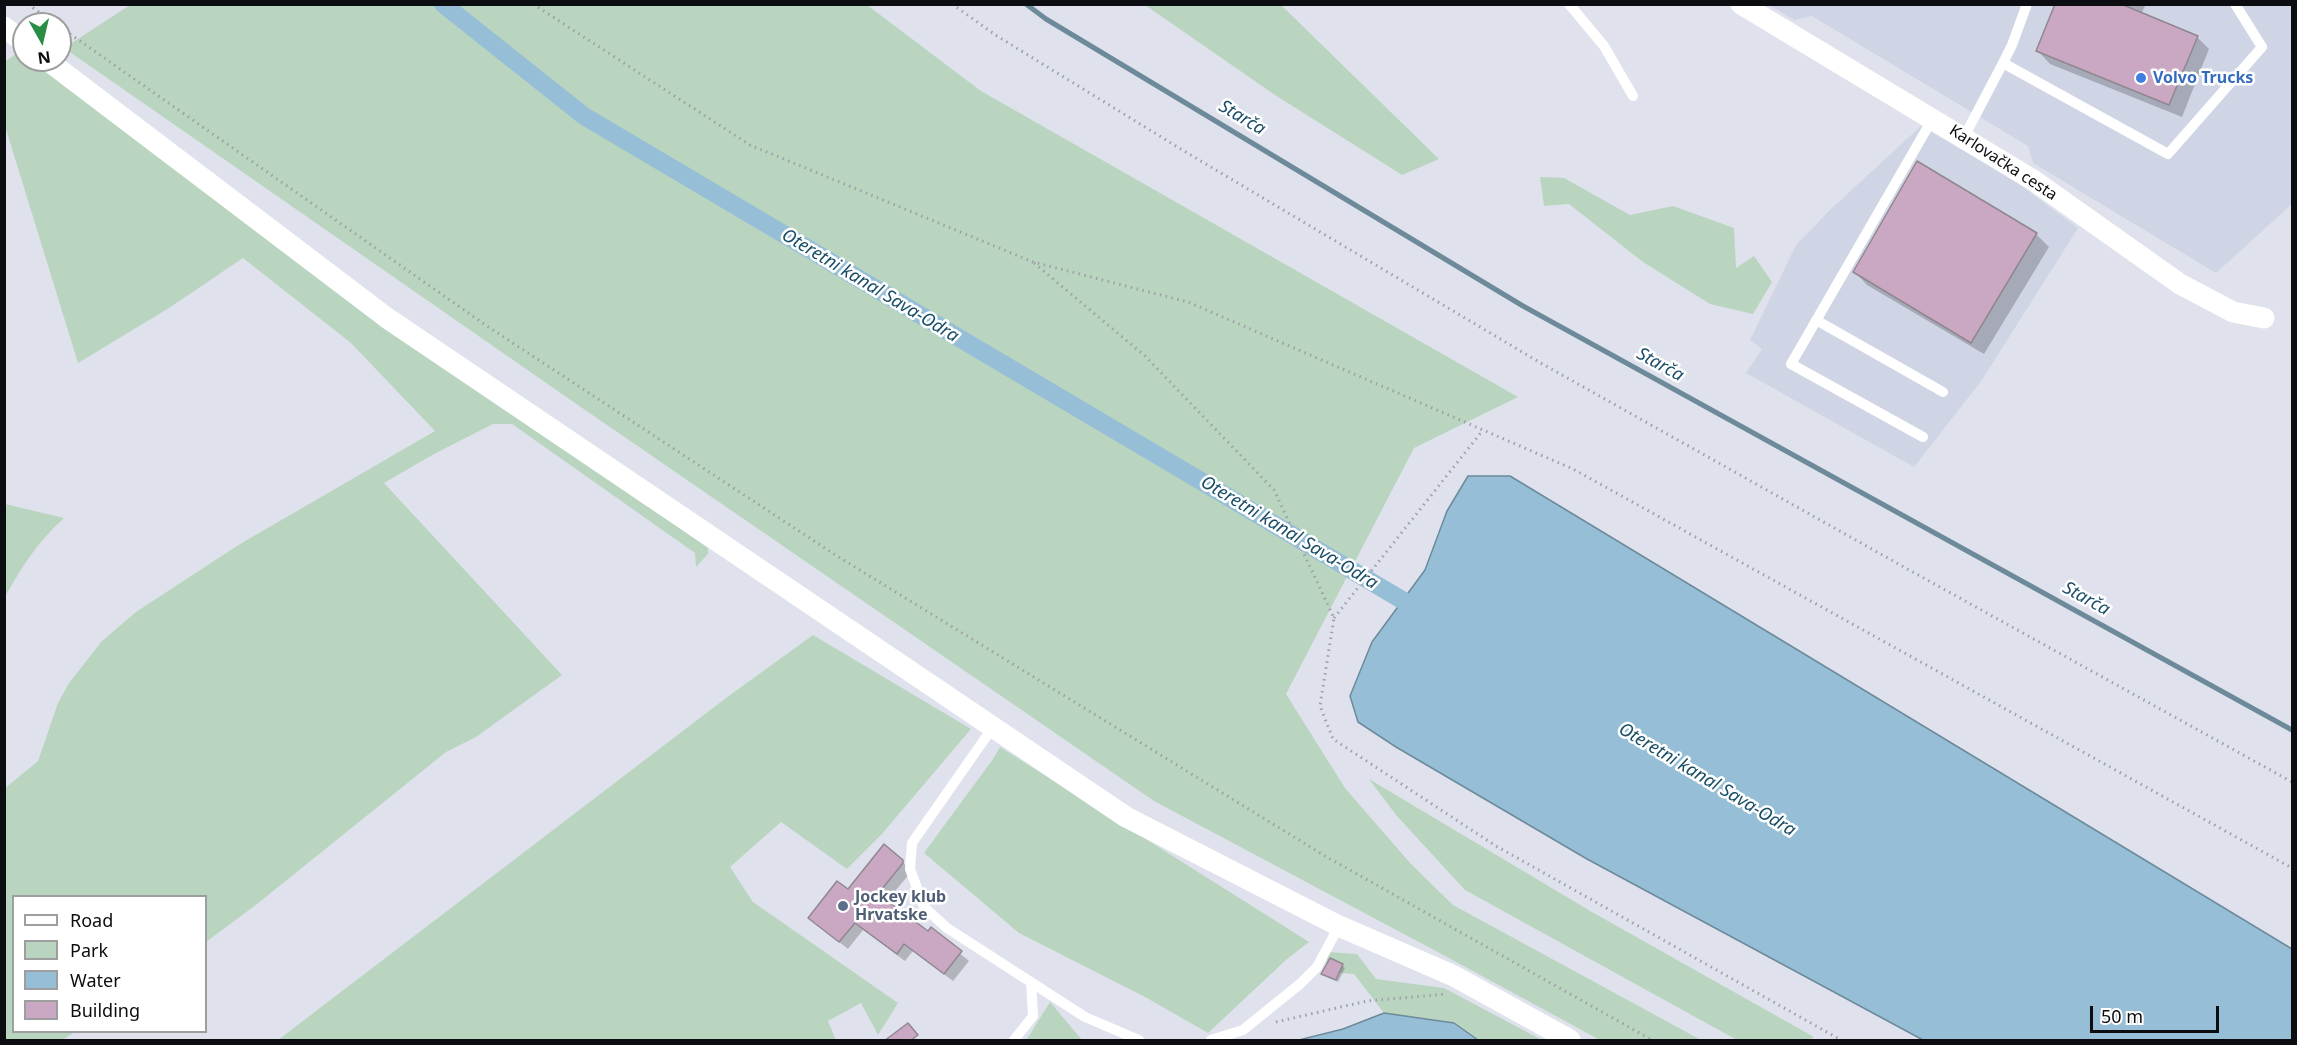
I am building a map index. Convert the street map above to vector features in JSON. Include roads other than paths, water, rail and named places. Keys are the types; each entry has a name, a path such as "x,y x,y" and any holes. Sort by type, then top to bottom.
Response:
{"street":[{"name":"Karlovačka cesta","path":"1741,4 2033,180 2180,284 2234,312 2264,318"},
{"path":"63,72 387,318 1126,817 1339,926 1454,976 1570,1041"}],"lane":[{"path":"1569,4 1604,46 1633,96"},
{"path":"1964,137 2012,45 2027,4"},
{"path":"2003,63 2168,154 2262,47 2235,4"},
{"path":"1923,436 1791,364 1932,118"},
{"path":"1816,320 1942,392"},
{"path":"993,727 912,843 910,868 924,907 947,928 1085,1017 1139,1041"},
{"path":"1211,1041 1243,1030 1317,967 1339,926"},
{"path":"1014,1041 1033,1016 1031,982"}],"water":[{"path":"1468,476 1510,476 2292,949 2292,1040 1923,1040 1587,859 1396,747 1358,722 1350,696 1372,642 1425,570 1447,511"},
{"path":"1384,1013 1454,1023 1478,1040 1299,1040 1343,1029"}],"waterway":[{"name":"Oteretni kanal Sava-Odra","path":"443,4 584,116 1424,613"},
{"name":"Starča","path":"1026,4 1046,19 1523,306 2292,730"}],"place":[{"name":"Volvo Trucks","path":"2141,78"},
{"name":"Jockey klub Hrvatske","path":"843,906"}]}
